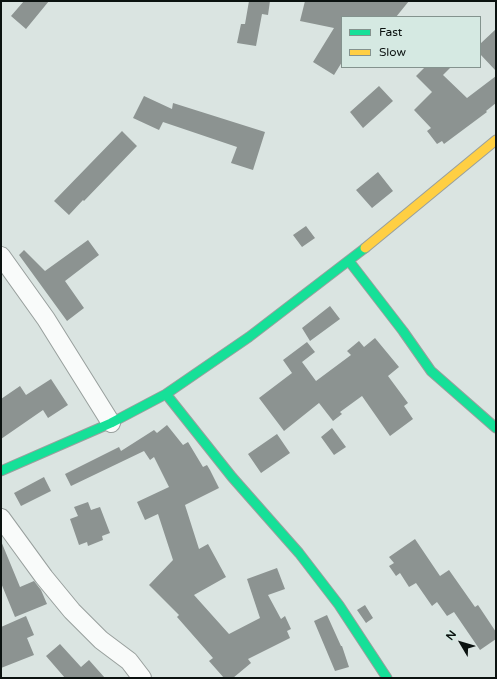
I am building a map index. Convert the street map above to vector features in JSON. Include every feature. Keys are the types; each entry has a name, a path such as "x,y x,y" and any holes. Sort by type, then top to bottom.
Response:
{"street":[{"path":"1,471 111,423 166,394 249,337 349,261 496,140"},
{"path":"1,256 46,319 111,423"},
{"path":"349,261 403,331 431,371 496,426"},
{"path":"166,394 232,477 299,553 339,605 387,678"},
{"path":"1,518 44,577 72,611 101,640 129,662 142,678"}],"building":[{"path":"24,1 49,1 26,29 11,16"},
{"path":"249,1 270,1 268,15 262,14 256,46 237,43 241,24 245,24"},
{"path":"305,1 409,1 397,16 341,16 341,64 334,75 313,62 334,28 300,21"},
{"path":"496,29 496,71 481,55 481,43"},
{"path":"424,68 450,68 443,75 467,98 496,76 496,103 486,111 487,112 444,144 442,141 437,144 427,131 431,128 414,110 432,92 416,76"},
{"path":"379,86 393,101 363,128 350,112"},
{"path":"144,96 172,109 173,103 265,132 253,170 231,163 237,147 163,122 159,130 133,118"},
{"path":"122,131 137,146 69,215 54,201"},
{"path":"378,172 393,191 372,208 356,190"},
{"path":"306,226 315,238 302,247 293,235"},
{"path":"88,240 99,255 65,281 84,308 67,321 19,255 24,250 45,271"},
{"path":"330,306 340,319 310,341 302,328"},
{"path":"375,338 399,367 388,376 408,403 404,406 413,419 390,436 362,396 340,412 342,414 333,421 319,403 284,431 259,398 292,373 283,360 307,342 315,352 302,362 316,381 351,355 347,351 359,341 364,347"},
{"path":"51,379 68,405 48,418 43,410 1,439 1,399 20,386 26,395"},
{"path":"167,425 183,445 188,442 203,467 207,465 219,488 185,505 199,549 208,544 226,577 194,595 229,634 260,618 247,579 277,568 285,589 268,595 281,619 285,616 291,629 287,631 290,638 248,659 251,663 233,678 224,678 209,661 213,658 177,617 179,615 149,585 173,560 158,514 145,520 137,502 169,487 154,457 150,460 144,451 71,486 65,474 119,447 121,451 154,430 157,433"},
{"path":"332,428 346,447 334,455 321,437"},
{"path":"277,434 290,453 261,473 248,454"},
{"path":"44,477 51,491 21,506 14,493"},
{"path":"88,502 91,510 100,507 110,533 102,536 103,540 88,546 87,542 79,545 70,519 78,516 74,507"},
{"path":"415,539 440,576 449,570 475,607 478,605 496,632 496,639 480,650 454,612 447,616 437,602 432,606 416,583 409,587 400,573 396,576 389,566 394,563 389,557"},
{"path":"1,541 20,587 34,581 41,590 47,604 15,617 1,583"},
{"path":"365,605 373,618 366,623 357,610"},
{"path":"327,615 342,646 349,667 335,671 314,621"},
{"path":"26,616 34,635 27,638 34,655 1,668 1,627"},
{"path":"60,644 81,667 89,660 105,678 65,678 46,656"}],"traffic: fast":[{"path":"1,471 111,423 166,394 249,337 365,248"},
{"path":"349,261 403,331 431,371 496,428"},
{"path":"166,394 232,477 299,553 339,605 387,678"}],"traffic: slow":[{"path":"365,248 496,140"}]}
